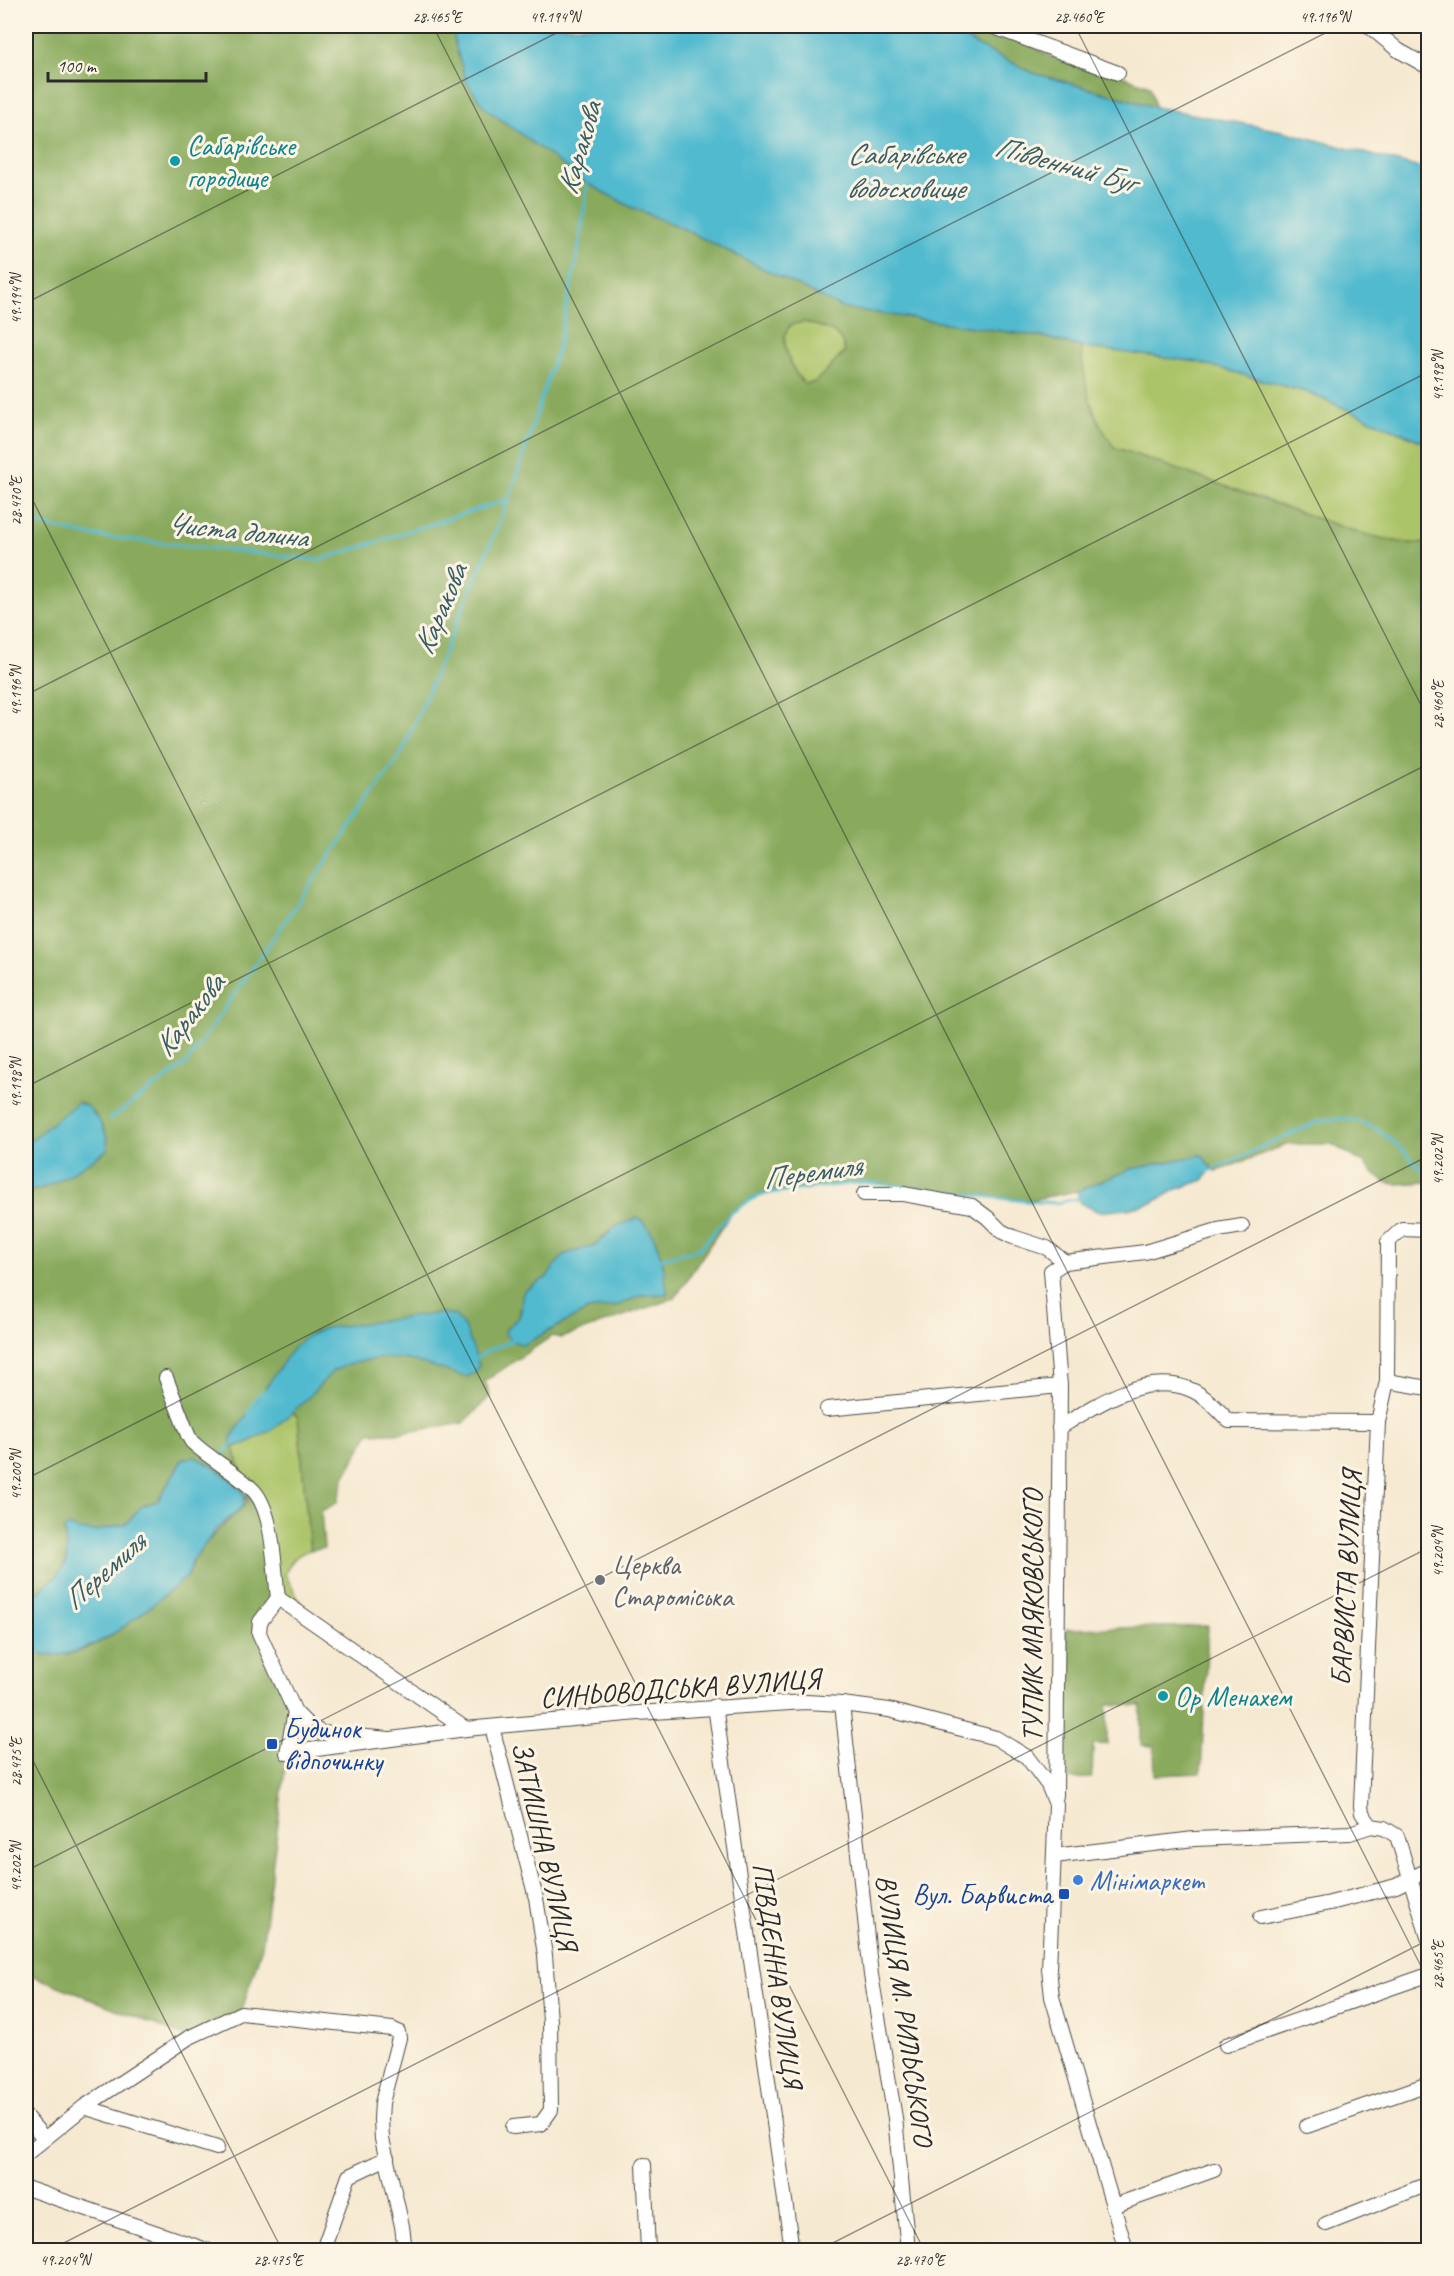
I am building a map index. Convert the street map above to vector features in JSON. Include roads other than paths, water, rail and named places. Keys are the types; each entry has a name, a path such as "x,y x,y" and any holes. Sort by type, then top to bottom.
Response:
{"street":[{"path":"991,26 1118,73"},
{"path":"1370,26 1398,50 1428,67"},
{"path":"864,1194 903,1194 972,1206 1001,1231 1013,1238 1047,1248 1065,1262 1145,1252 1218,1230 1242,1226"},
{"name":"БАРВИСТА ВУЛИЦЯ","path":"1371,1826 1362,1814 1361,1806 1378,1422 1387,1381 1388,1242 1402,1229 1428,1230"},
{"name":"ТУПИК МАЯКОВСЬКОГО","path":"1056,1804 1060,1386 1051,1271 1065,1262"},
{"path":"166,1378 192,1442 252,1490 262,1504 270,1535 278,1598 260,1622 259,1633 295,1712"},
{"path":"1387,1381 1428,1388"},
{"path":"1059,1428 1109,1399 1133,1389 1170,1385 1189,1389 1204,1397 1228,1421 1378,1422"},
{"path":"827,1409 1060,1386"},
{"path":"278,1598 466,1729"},
{"name":"СИНЬОВОДСЬКА ВУЛИЦЯ","path":"295,1712 287,1753 466,1729 715,1706 806,1702 889,1710 996,1738 1027,1757 1048,1785 1056,1804 1049,1969 1052,1997 1126,2250"},
{"name":"ВУЛИЦЯ М. РИЛЬСЬКОГО","path":"842,1704 871,1975 895,2118 908,2250"},
{"name":"ПІВДЕННА ВУЛИЦЯ","path":"715,1706 792,2250"},
{"name":"СИНЬОВОДСЬКА ВУЛИЦЯ","path":"295,1712 310,1727 323,1733 390,1739"},
{"name":"ЗАТИШНА ВУЛИЦЯ","path":"492,1727 536,1898 545,1955 550,2021 551,2110 541,2124 513,2127"},
{"path":"1054,1856 1194,1839 1350,1833 1371,1826 1384,1828 1397,1836 1428,1937"},
{"path":"1261,1917 1396,1886 1428,1870"},
{"path":"1226,2044 1428,1975"},
{"path":"26,2154 84,2107 188,2038 241,2013 392,2029 398,2032 399,2038 382,2103 382,2139 402,2226 405,2250"},
{"path":"1307,2127 1428,2084"},
{"path":"84,2107 217,2148"},
{"path":"26,2116 44,2138"},
{"path":"323,2250 349,2176 387,2158"},
{"path":"644,2165 648,2250"},
{"path":"1113,2206 1214,2170"},
{"path":"1326,2224 1428,2184"},
{"path":"26,2188 207,2250"}],"water":[{"name":"Сабарівське водосховище","path":"452,26 938,26 1033,73 1155,107 1287,132 1428,170 1428,444 1306,392 1197,362 1081,347 1044,337 842,308 680,227 629,206 587,183 484,107 467,83"},
{"path":"77,1103 86,1105 98,1120 107,1138 107,1150 57,1181 26,1192 26,1144"},
{"path":"1202,1155 1212,1168 1203,1180 1177,1189 1152,1203 1099,1212 1080,1203 1077,1191 1131,1169"},
{"path":"637,1218 650,1231 660,1252 667,1294 641,1295 617,1306 588,1310 523,1345 512,1341 505,1334 506,1329 519,1317 524,1291 546,1278 561,1258 566,1254 596,1245 615,1227"},
{"path":"443,1313 456,1316 466,1330 479,1365 475,1373 466,1377 400,1359 381,1358 352,1363 333,1371 304,1402 272,1430 245,1444 230,1447 231,1438 293,1348 307,1336 325,1328"},
{"path":"194,1457 214,1468 236,1485 245,1495 243,1506 215,1531 191,1563 187,1577 138,1617 99,1642 80,1650 60,1655 40,1654 26,1623 26,1592 39,1592 55,1578 64,1566 67,1552 64,1531 68,1526 79,1530 96,1531 126,1524 142,1506 158,1501 182,1460"}],"waterway":[{"name":"Каракова","path":"110,1119 186,1064 403,751 509,499 558,347 578,252 588,182"},
{"name":"Чиста долина","path":"26,521 87,535 320,560 509,499"},
{"name":"Перемиля","path":"1205,1173 1317,1122 1335,1119 1366,1124 1379,1131 1428,1176"},
{"name":"Перемиля","path":"660,1259 699,1249 731,1213 752,1199 768,1193 864,1182 1025,1201 1056,1203 1081,1198"},
{"name":"Перемиля","path":"474,1360 489,1350 513,1340"},
{"name":"Перемиля","path":"248,1414 257,1397 265,1390"},
{"name":"Перемиля","path":"223,1456 230,1446"},
{"name":"Перемиля","path":"26,1659 43,1651"}],"place":[{"name":"Сабарівське городище","path":"175,161"},
{"name":"Церква Староміська","path":"600,1580"},
{"name":"Ор Менахем","path":"1163,1696"},
{"name":"Будинок відпочинку","path":"272,1744"},
{"name":"Мінімаркет","path":"1078,1880"},
{"name":"Вул. Барвиста","path":"1064,1894"}],"water label":[{"name":"Південний Буг","path":"1065,164"}]}
